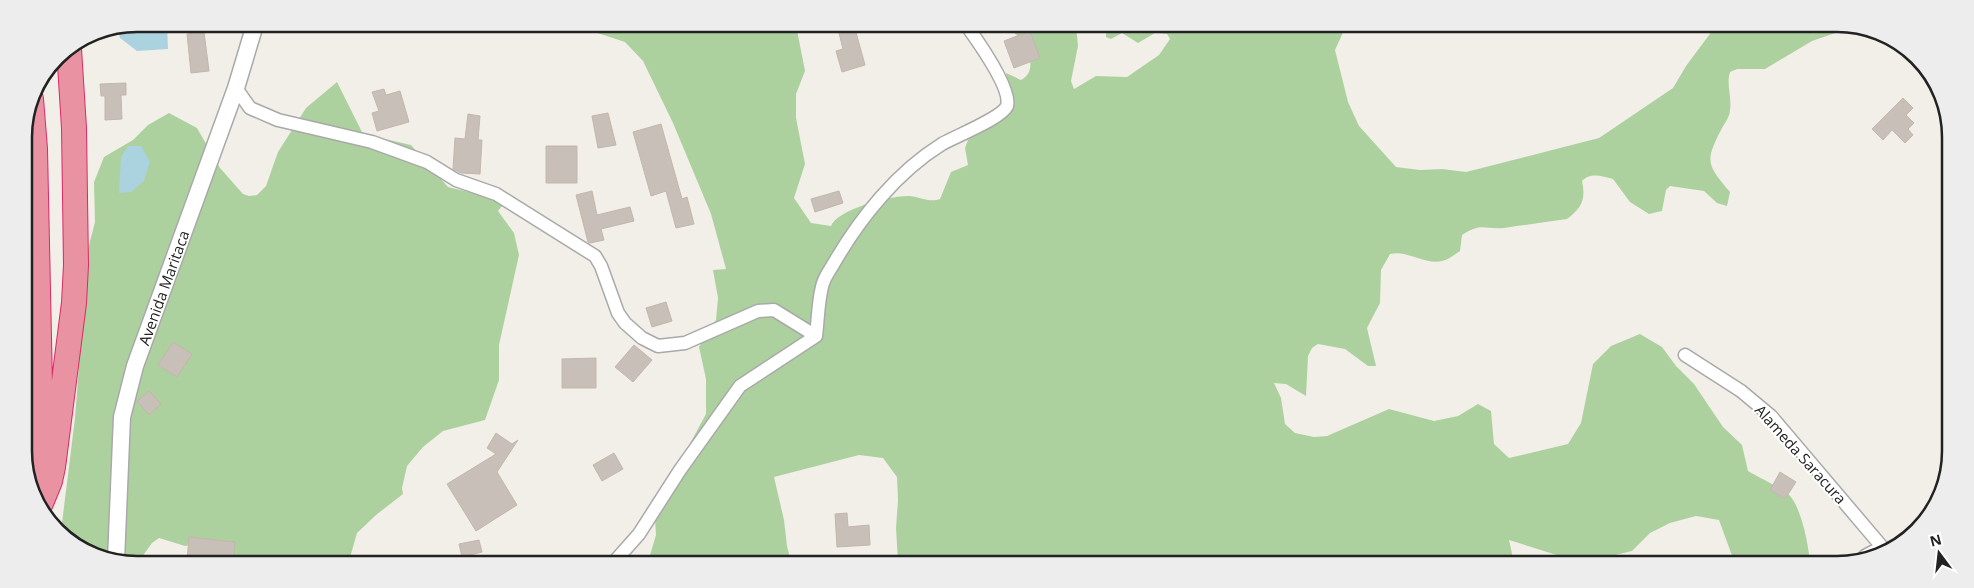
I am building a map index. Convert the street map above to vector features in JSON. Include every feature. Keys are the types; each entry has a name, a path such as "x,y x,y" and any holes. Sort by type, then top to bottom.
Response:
{"highway":[{"path":"43,497 53,467 76,265 74,128 70,57"},
{"path":"33,128 40,375 37,478"}],"street":[{"name":"Avenida Maritaca","path":"116,553 120,442 124,408 135,366 236,88 253,32"},
{"path":"620,556 639,534 680,470 740,386 816,336 822,285 845,244 890,188 915,163 942,144 994,118 1006,108 1008,102 1006,95 992,62 971,32"},
{"path":"236,88 245,103 256,111 294,125 354,138 399,151 427,162 456,180 496,194 595,256 601,266 618,313 625,323 642,338 658,346 685,343 758,311 774,310 816,336"},
{"name":"Alameda Saracura","path":"1685,355 1741,391 1771,416 1881,546"}],"green space":[{"path":"594,32 797,32 805,71 796,94 796,118 805,164 794,198 811,223 831,226 843,214 866,204 902,196 929,200 940,199 951,172 968,165 965,148 968,140 997,119 1009,105 1006,73 1021,80 1029,73 1030,64 1027,43 1013,32 1077,32 1078,46 1071,81 1074,89 1096,76 1127,77 1159,55 1170,39 1167,34 1155,33 1138,43 1122,33 1111,39 1106,37 1106,32 1343,32 1335,50 1348,102 1359,126 1396,167 1466,172 1599,138 1673,88 1686,66 1711,32 1838,32 1812,41 1765,69 1737,69 1730,72 1730,112 1716,139 1711,155 1712,168 1730,192 1727,206 1717,203 1704,191 1670,186 1666,190 1662,211 1649,214 1630,202 1613,179 1589,176 1582,181 1582,203 1567,219 1504,228 1483,227 1474,229 1462,235 1460,251 1442,261 1429,261 1397,253 1390,254 1381,270 1380,303 1367,328 1376,366 1368,366 1345,349 1318,344 1312,348 1308,356 1306,396 1286,384 1274,383 1281,398 1285,424 1295,433 1314,437 1327,436 1389,409 1434,421 1458,416 1478,404 1491,411 1494,444 1509,458 1568,444 1581,423 1593,364 1611,346 1640,334 1662,347 1676,366 1694,384 1723,427 1742,445 1748,471 1778,487 1791,497 1802,520 1809,555 1732,555 1719,520 1696,516 1670,523 1650,533 1632,551 1615,555 1557,555 1509,540 1512,555 898,556 897,477 883,458 859,455 774,477 784,520 789,556 650,556 656,535 655,519 667,486 706,414 706,379 699,347 716,320 718,298 713,270 726,269 711,214 673,123 643,61 625,42"},
{"path":"337,82 363,134 411,145 448,187 506,201 498,211 514,233 519,255 499,345 499,380 485,420 443,431 423,447 407,466 402,488 403,494 357,533 350,556 222,556 204,543 185,546 159,538 152,543 143,556 123,555 97,548 73,534 62,524 75,418 88,249 95,222 94,182 104,157 133,140 148,125 169,113 197,128 220,168 243,194 249,196 257,195 266,186 278,152 306,108"}],"water":[{"path":"167,32 168,49 137,51 120,38 119,34 123,33"},
{"path":"128,146 141,146 150,162 144,181 131,192 119,193 121,157"}],"building":[{"path":"204,32 209,71 191,73 187,34"},
{"path":"839,32 856,32 865,65 842,72 836,51 843,49"},
{"path":"1030,32 1040,58 1014,68 1004,41"},
{"path":"126,83 126,95 121,95 122,119 105,120 105,96 101,96 100,84"},
{"path":"384,89 386,95 400,91 409,122 377,131 372,113 379,111 372,92"},
{"path":"1903,98 1913,108 1906,115 1914,123 1908,129 1913,135 1905,143 1892,130 1883,140 1872,129"},
{"path":"608,113 616,145 598,148 592,116"},
{"path":"468,114 480,116 478,140 482,140 480,174 461,173 453,169 455,138 465,139"},
{"path":"661,124 682,199 687,197 694,224 676,228 666,191 651,196 633,132"},
{"path":"546,146 577,146 577,183 546,183"},
{"path":"592,191 597,215 630,207 634,221 601,229 604,240 590,243 588,242 576,195"},
{"path":"839,191 843,203 815,212 811,199"},
{"path":"666,302 672,321 652,327 646,308"},
{"path":"173,342 192,354 177,377 158,365"},
{"path":"634,345 652,360 633,382 615,367"},
{"path":"596,358 596,388 562,388 562,359"},
{"path":"149,391 161,404 149,415 137,401"},
{"path":"496,433 512,444 518,440 497,472 517,505 476,531 447,484 496,454 487,448"},
{"path":"614,453 623,469 602,481 593,465"},
{"path":"1780,472 1796,482 1785,499 1770,490"},
{"path":"847,513 848,527 869,525 870,545 837,547 835,514"},
{"path":"189,537 235,542 234,556 187,556"},
{"path":"479,540 482,552 462,556 459,544"}]}
